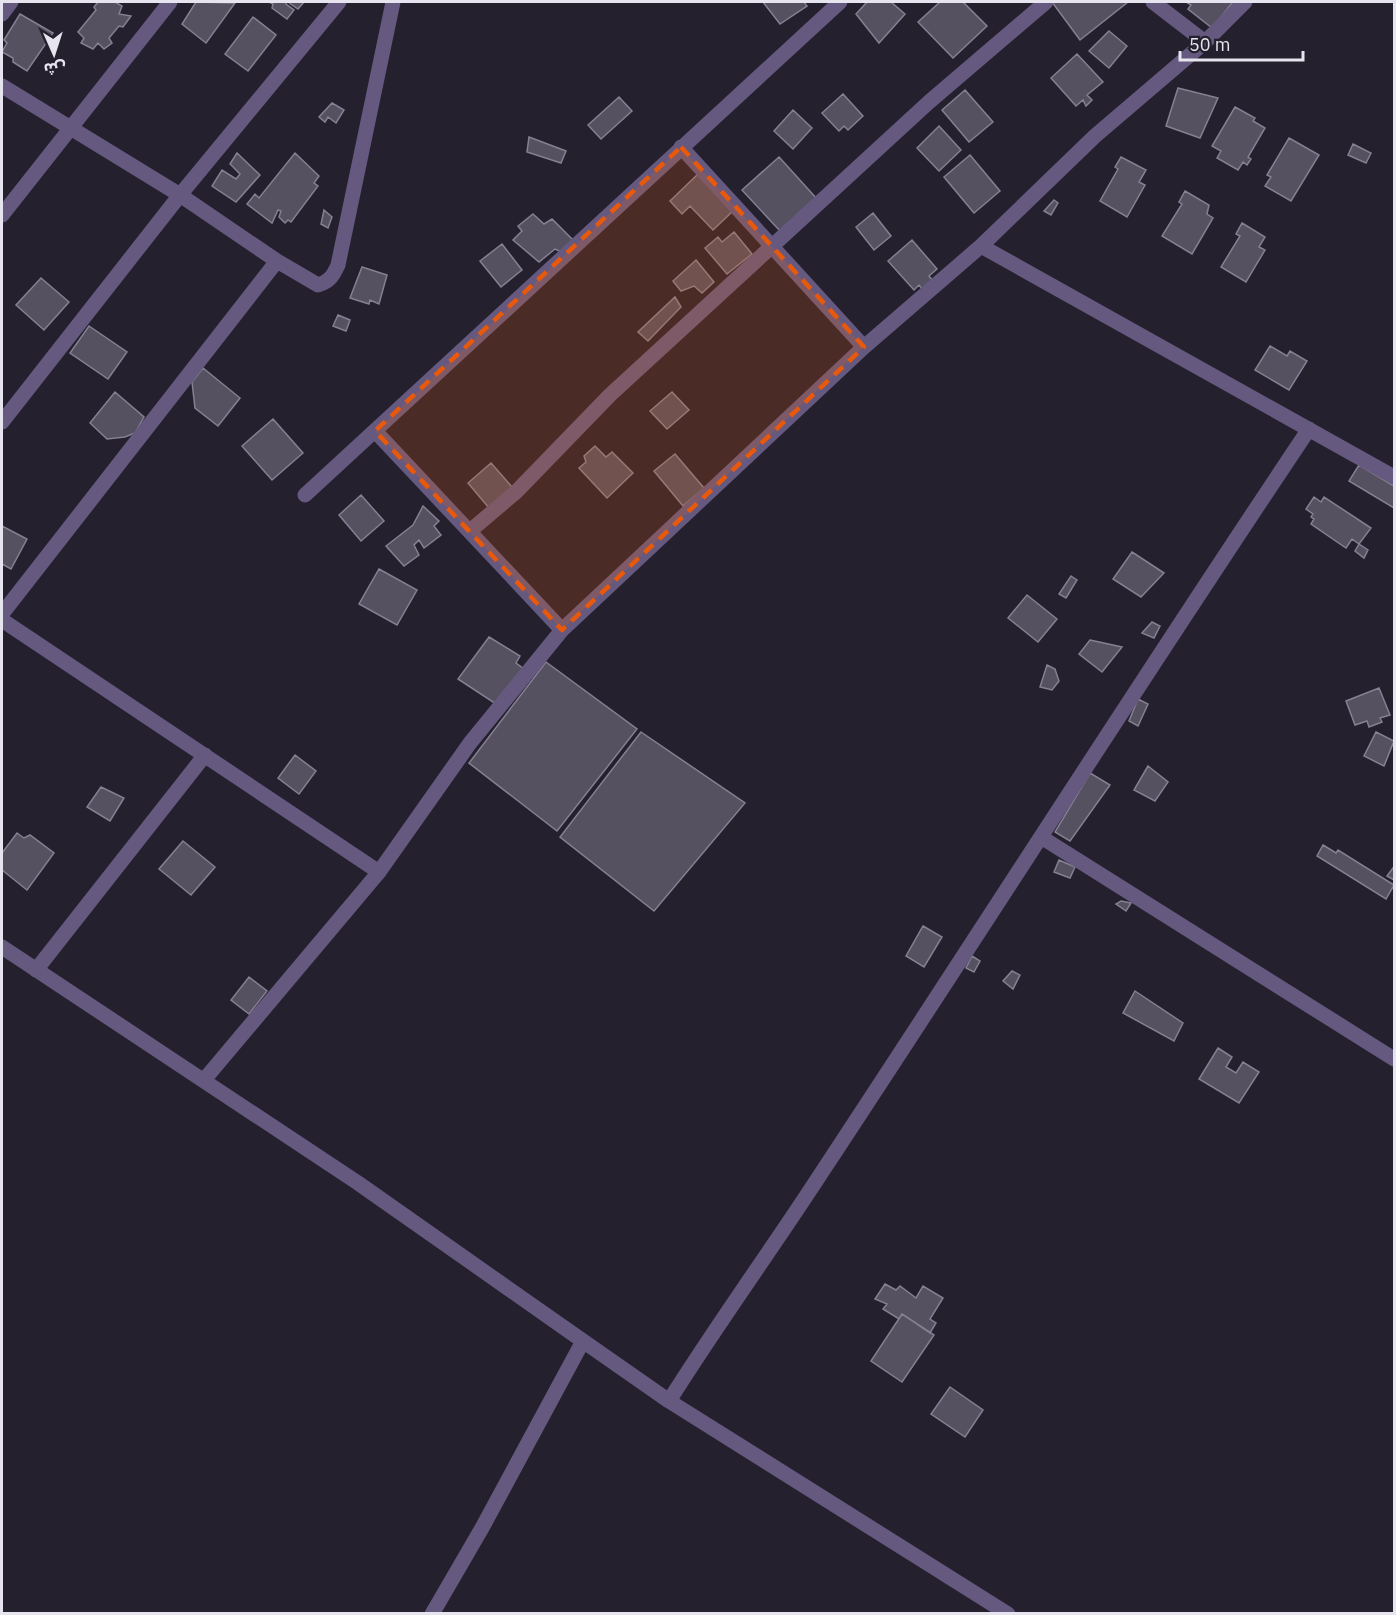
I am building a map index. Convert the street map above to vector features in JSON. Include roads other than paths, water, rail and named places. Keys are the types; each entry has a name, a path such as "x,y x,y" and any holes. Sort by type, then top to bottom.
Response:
{"street":[{"path":"2,14 11,2"},
{"path":"2,215 170,2"},
{"path":"2,422 180,195 339,2"},
{"path":"2,86 180,195 277,261 318,285 327,282 333,276 393,2"},
{"path":"305,495 840,2"},
{"path":"470,531 516,492 610,395 929,102 1046,2"},
{"path":"1153,2 1205,42"},
{"path":"204,1080 378,872 470,743 562,630 864,347 981,246 1095,136 1205,42 1245,2"},
{"path":"681,147 864,347"},
{"path":"981,246 1395,477"},
{"path":"2,614 277,261"},
{"path":"669,1401 721,1318 822,1173 1309,429"},
{"path":"375,431 562,630"},
{"path":"2,620 378,872"},
{"path":"36,970 205,755"},
{"path":"1041,837 1395,1059"},
{"path":"2,947 204,1080 492,1276 669,1401 1008,1614"},
{"path":"432,1614 482,1528 583,1341"}]}
